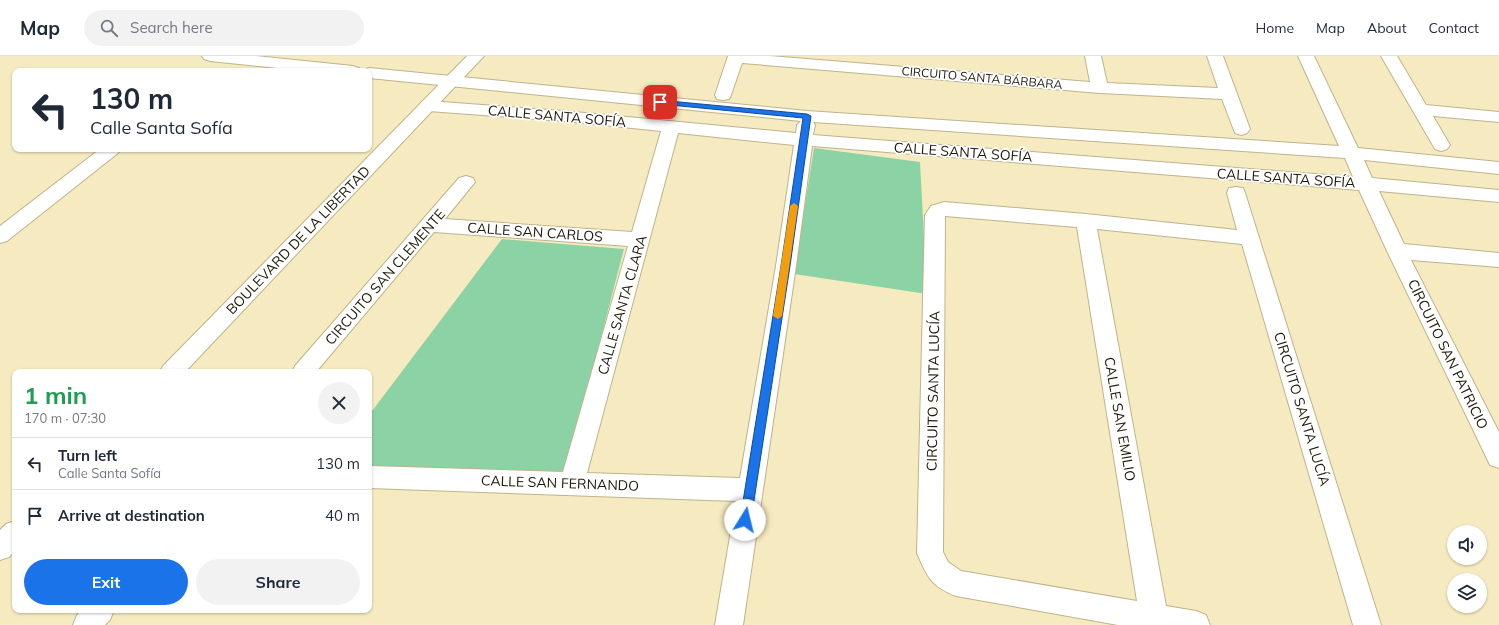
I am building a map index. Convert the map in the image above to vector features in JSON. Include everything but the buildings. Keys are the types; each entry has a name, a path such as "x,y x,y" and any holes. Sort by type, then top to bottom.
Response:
{"street":[{"path":"210,56 325,68"},
{"name":"BOULEVARD DE LA LIBERTAD","path":"174,369 476,56"},
{"path":"1094,56 1100,88"},
{"path":"1215,56 1241,129"},
{"name":"CIRCUITO SAN PATRICIO","path":"1306,56 1397,251 1499,457"},
{"path":"1389,56 1441,145"},
{"name":"CIRCUITO SANTA BÁRBARA","path":"723,95 736,57 1100,88 1228,94"},
{"name":"CALLE SANTA SOFÍA","path":"372,73 807,116 1352,154 1499,168"},
{"name":"CALLE SANTA SOFÍA","path":"428,106 564,116 804,140 1366,184 1499,196"},
{"path":"1421,110 1499,117"},
{"path":"728,625 786,266 807,116"},
{"name":"CALLE SANTA CLARA","path":"572,483 672,127"},
{"path":"0,236 108,152"},
{"name":"CIRCUITO SAN CLEMENTE","path":"307,369 466,182"},
{"name":"CIRCUITO SANTA LUCÍA","path":"1236,193 1367,625"},
{"name":"CIRCUITO SANTA LUCÍA","path":"1086,221 944,209 938,211 935,215 930,554 939,571 956,583 1154,618"},
{"path":"1086,221 1250,238"},
{"name":"CALLE SAN EMILIO","path":"1086,221 1154,618"},
{"name":"CALLE SAN CARLOS","path":"429,225 640,240"},
{"path":"1397,251 1499,260"},
{"name":"CALLE SAN FERNANDO","path":"372,476 750,490"},
{"path":"0,548 12,536"},
{"path":"87,625 97,613"},
{"path":"1154,618 1196,625"}],"green space":[{"path":"814,148 920,162 927,294 794,274"},
{"path":"502,239 624,249 565,475 372,468 372,411"}],"slow traffic":[{"path":"778,316 794,206"}],"route":[{"path":"660,102 807,116 786,266 745,520"}]}
